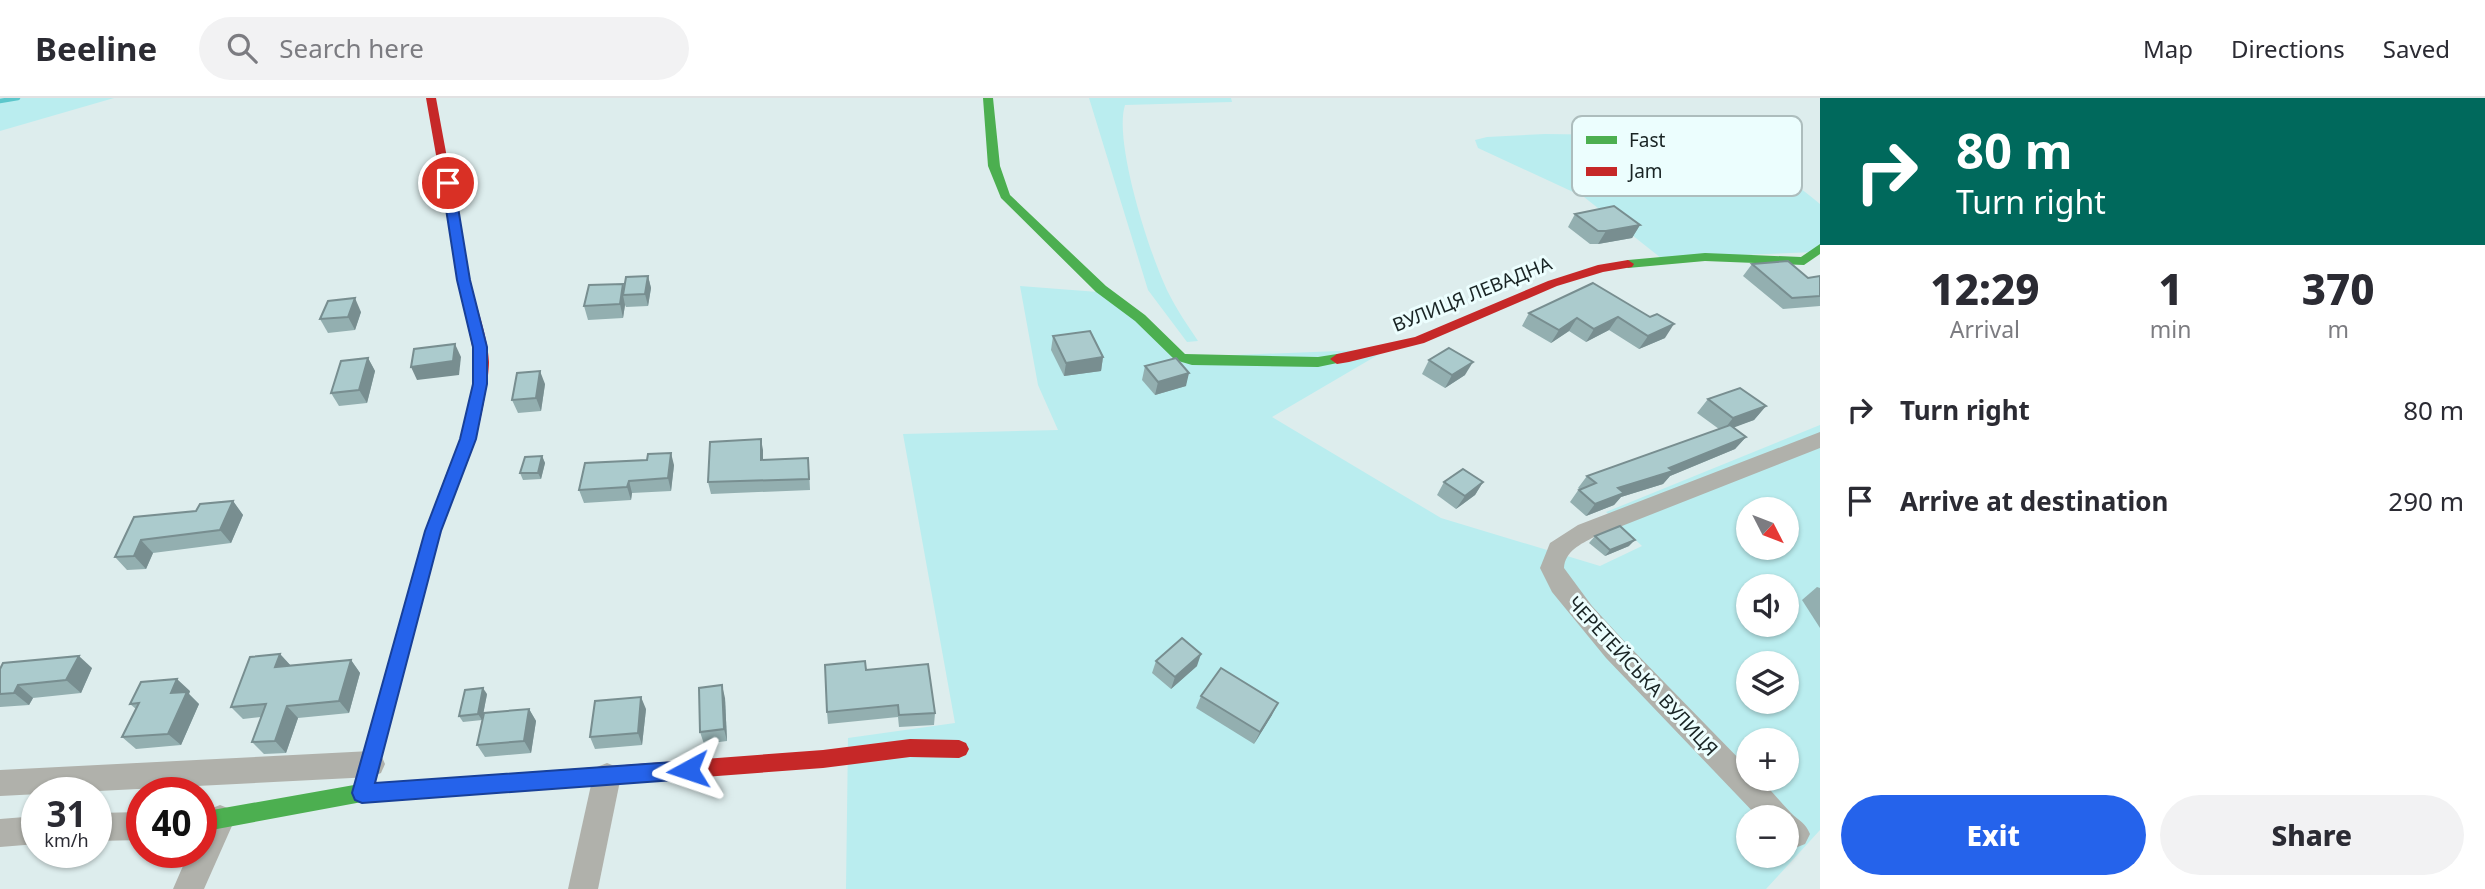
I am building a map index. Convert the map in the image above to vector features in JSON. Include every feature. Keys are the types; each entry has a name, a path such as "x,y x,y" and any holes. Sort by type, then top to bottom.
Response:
{"street":[{"path":"362,793 433,531 468,439 480,384 480,347 464,280 431,98"},
{"name":"ВУЛИЦЯ ЛЕВАДНА","path":"988,98 994,166 1005,196 1101,289 1140,318 1180,357 1192,360 1260,363 1341,360 1408,345 1541,288 1593,271 1658,260 1698,258 1804,261 1820,248"},
{"name":"ЧЕРЕТЕЙСЬКА ВУЛИЦЯ","path":"1767,805 1591,625 1566,596 1551,567 1558,550 1586,531 1820,440"},
{"path":"217,819 362,793 823,759 910,748 959,749"},
{"path":"0,783 371,764"},
{"path":"583,889 607,776"},
{"path":"0,833 21,831"},
{"path":"188,889 195,868"}],"shaded area":[{"path":"0,98 114,98 0,131"},
{"path":"1089,98 1231,98 1232,102 1125,105 1124,145 1144,229 1169,294 1198,341 1187,342 1148,290"},
{"path":"1572,134 1572,191 1478,148 1475,140 1487,137"},
{"path":"1802,190 1820,204 1820,249 1816,252 1661,258 1582,196 1802,196"},
{"path":"1020,286 1098,292 1186,357 1388,349 1272,417 1441,518 1600,566 1642,546 1606,512 1820,425 1820,830 1799,853 1799,805 1736,805 1736,868 1785,868 1766,889 846,889 848,738 955,723 903,434 1058,430 1038,385"}],"building":[{"path":"1614,206 1640,225 1598,231 1575,214"},
{"path":"1788,261 1808,278 1820,276 1820,296 1792,298 1752,264"},
{"path":"648,276 645,294 623,295 626,277"},
{"path":"1593,283 1650,317 1657,314 1674,324 1648,336 1618,317 1594,329 1577,318 1559,330 1529,313"},
{"path":"623,284 620,304 584,306 589,285"},
{"path":"355,298 348,317 320,319 328,301"},
{"path":"1090,331 1103,357 1066,363 1053,336"},
{"path":"455,344 453,361 411,367 414,349"},
{"path":"1449,348 1473,362 1452,375 1429,360"},
{"path":"368,358 359,390 331,393 341,361"},
{"path":"1176,358 1189,373 1158,382 1145,366"},
{"path":"540,371 536,398 512,400 517,373"},
{"path":"1740,388 1766,406 1733,418 1708,399"},
{"path":"1730,425 1746,437 1669,468 1673,471 1618,488 1624,493 1595,504 1579,490 1596,483 1587,476"},
{"path":"761,439 761,460 808,458 809,479 708,482 710,442"},
{"path":"671,453 668,478 629,481 627,487 579,490 585,463 647,460 648,454"},
{"path":"542,456 538,473 520,473 525,457"},
{"path":"1463,469 1483,482 1465,496 1444,482"},
{"path":"233,501 220,530 141,540 134,556 115,557 134,517 196,511 200,504"},
{"path":"1620,526 1635,540 1610,550 1595,536"},
{"path":"1182,638 1201,654 1175,677 1156,661"},
{"path":"280,654 275,667 351,660 339,701 287,706 275,741 252,742 266,704 231,707 250,657"},
{"path":"79,656 66,680 18,685 14,693 0,694 0,669 3,663"},
{"path":"865,661 866,670 928,664 935,713 899,715 898,705 827,712 825,665"},
{"path":"1221,668 1278,703 1260,732 1201,696"},
{"path":"177,679 171,693 187,692 168,734 122,737 139,703 130,704 141,682"},
{"path":"722,685 724,729 700,732 699,688"},
{"path":"483,688 478,714 459,716 465,690"},
{"path":"641,697 638,733 590,737 595,701"},
{"path":"529,709 524,741 477,745 484,713"}],"waterway":[{"path":"0,101 18,98"}],"traffic: fast":[{"path":"988,98 994,166 1005,196 1101,289 1140,318 1180,357 1192,360 1318,362 1337,359"},
{"path":"1628,264 1705,257 1804,261 1820,248"},
{"path":"362,793 433,531 455,472"},
{"path":"217,819 362,793 585,777"}],"traffic: jam":[{"path":"431,98 464,280 482,360 480,384 468,439 455,472"},
{"path":"1337,359 1420,340 1552,284 1602,268 1628,264"},
{"path":"585,777 823,759 910,748 959,749"}],"route":[{"path":"448,183 464,280 479,338 482,360 480,384 474,421 433,531 362,793 688,770"}]}
